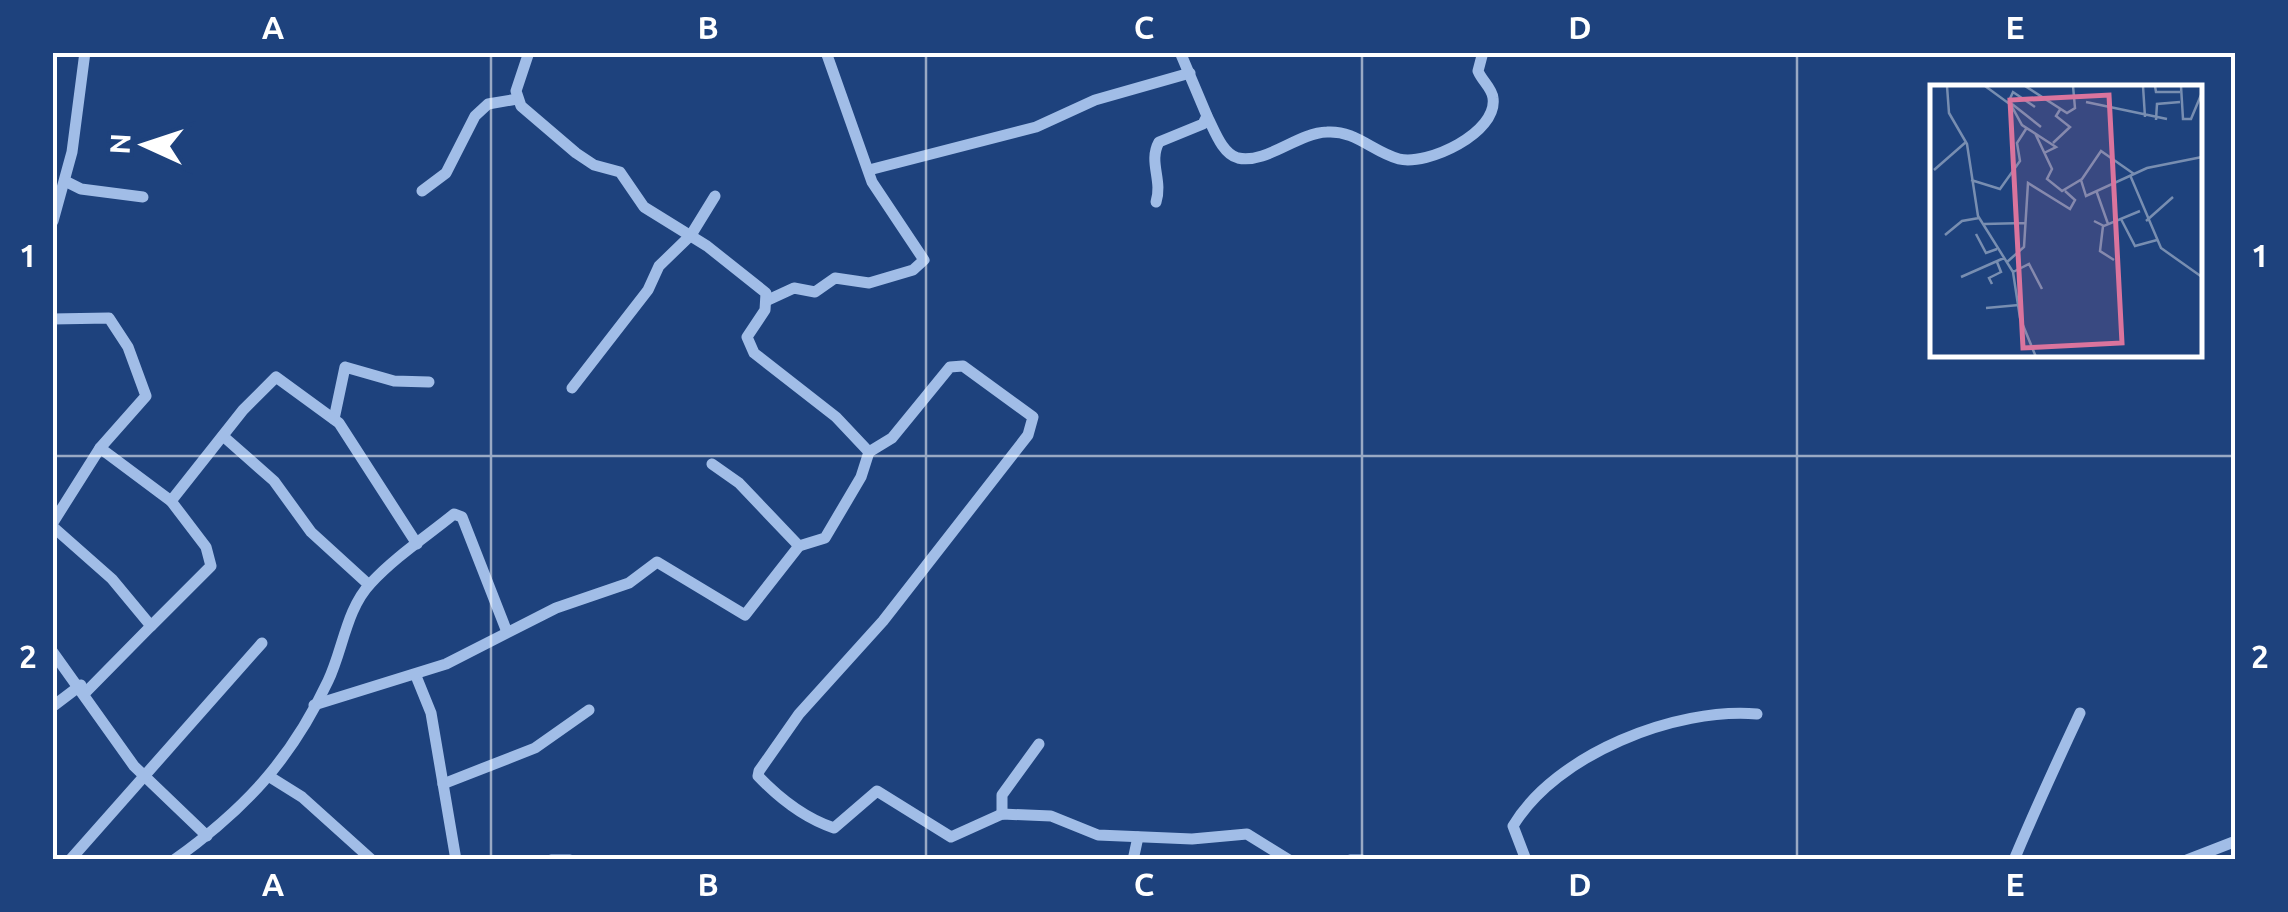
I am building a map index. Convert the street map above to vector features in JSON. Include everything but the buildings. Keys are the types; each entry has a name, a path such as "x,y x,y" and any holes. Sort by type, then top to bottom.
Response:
{"street":[{"path":"52,221 66,181 85,52"},
{"path":"517,98 529,52"},
{"path":"826,52 882,204 923,256 920,266 866,284 835,278 815,292 794,288 768,300 747,337 754,353 836,416 868,452"},
{"path":"1180,52 1207,116 1226,152 1235,158 1254,157 1326,132 1348,135 1398,158 1430,158 1472,137 1491,111 1493,95 1478,71 1483,52"},
{"path":"869,170 1036,127 1095,100 1190,73"},
{"path":"422,192 446,172 475,116 488,104 517,98"},
{"path":"517,98 576,153 626,177 644,207 691,235 758,286 768,300"},
{"path":"1156,202 1160,191 1155,148 1202,124 1207,116"},
{"path":"66,181 81,190 143,197"},
{"path":"572,388 648,290 659,266 691,235 716,196"},
{"path":"52,319 109,318 132,354 146,396 100,448 52,525 112,578 151,626"},
{"path":"334,419 344,366 394,382 429,382"},
{"path":"314,704 416,676 466,656 556,608 629,583 658,562 745,614 799,546 826,538 861,477 868,452 892,438 950,367 963,366 1033,417 1028,434 872,634 799,714 758,776 788,804 834,828 878,791 951,837 1002,814 1051,816 1098,835 1247,834 1289,860"},
{"path":"172,500 276,377 334,419 417,544"},
{"path":"224,436 274,481 311,532 368,584"},
{"path":"52,707 83,688 211,566 206,547 172,500 100,448"},
{"path":"712,464 739,483 799,546"},
{"path":"174,860 234,816 270,777 314,704 368,584 454,514 462,517 507,632"},
{"path":"70,860 262,643"},
{"path":"52,651 146,776 207,836"},
{"path":"416,676 428,702 456,860"},
{"path":"443,784 535,748 589,710"},
{"path":"1526,860 1512,826 1526,806 1585,756 1693,718 1757,714"},
{"path":"2014,860 2040,803 2051,767 2080,714"},
{"path":"1002,814 1002,795 1039,744"},
{"path":"270,777 302,797 372,860"},
{"path":"1133,860 1138,837"},
{"path":"2187,860 2236,841"},
{"path":"551,860 570,860"},
{"path":"1350,860 1362,860"}]}
